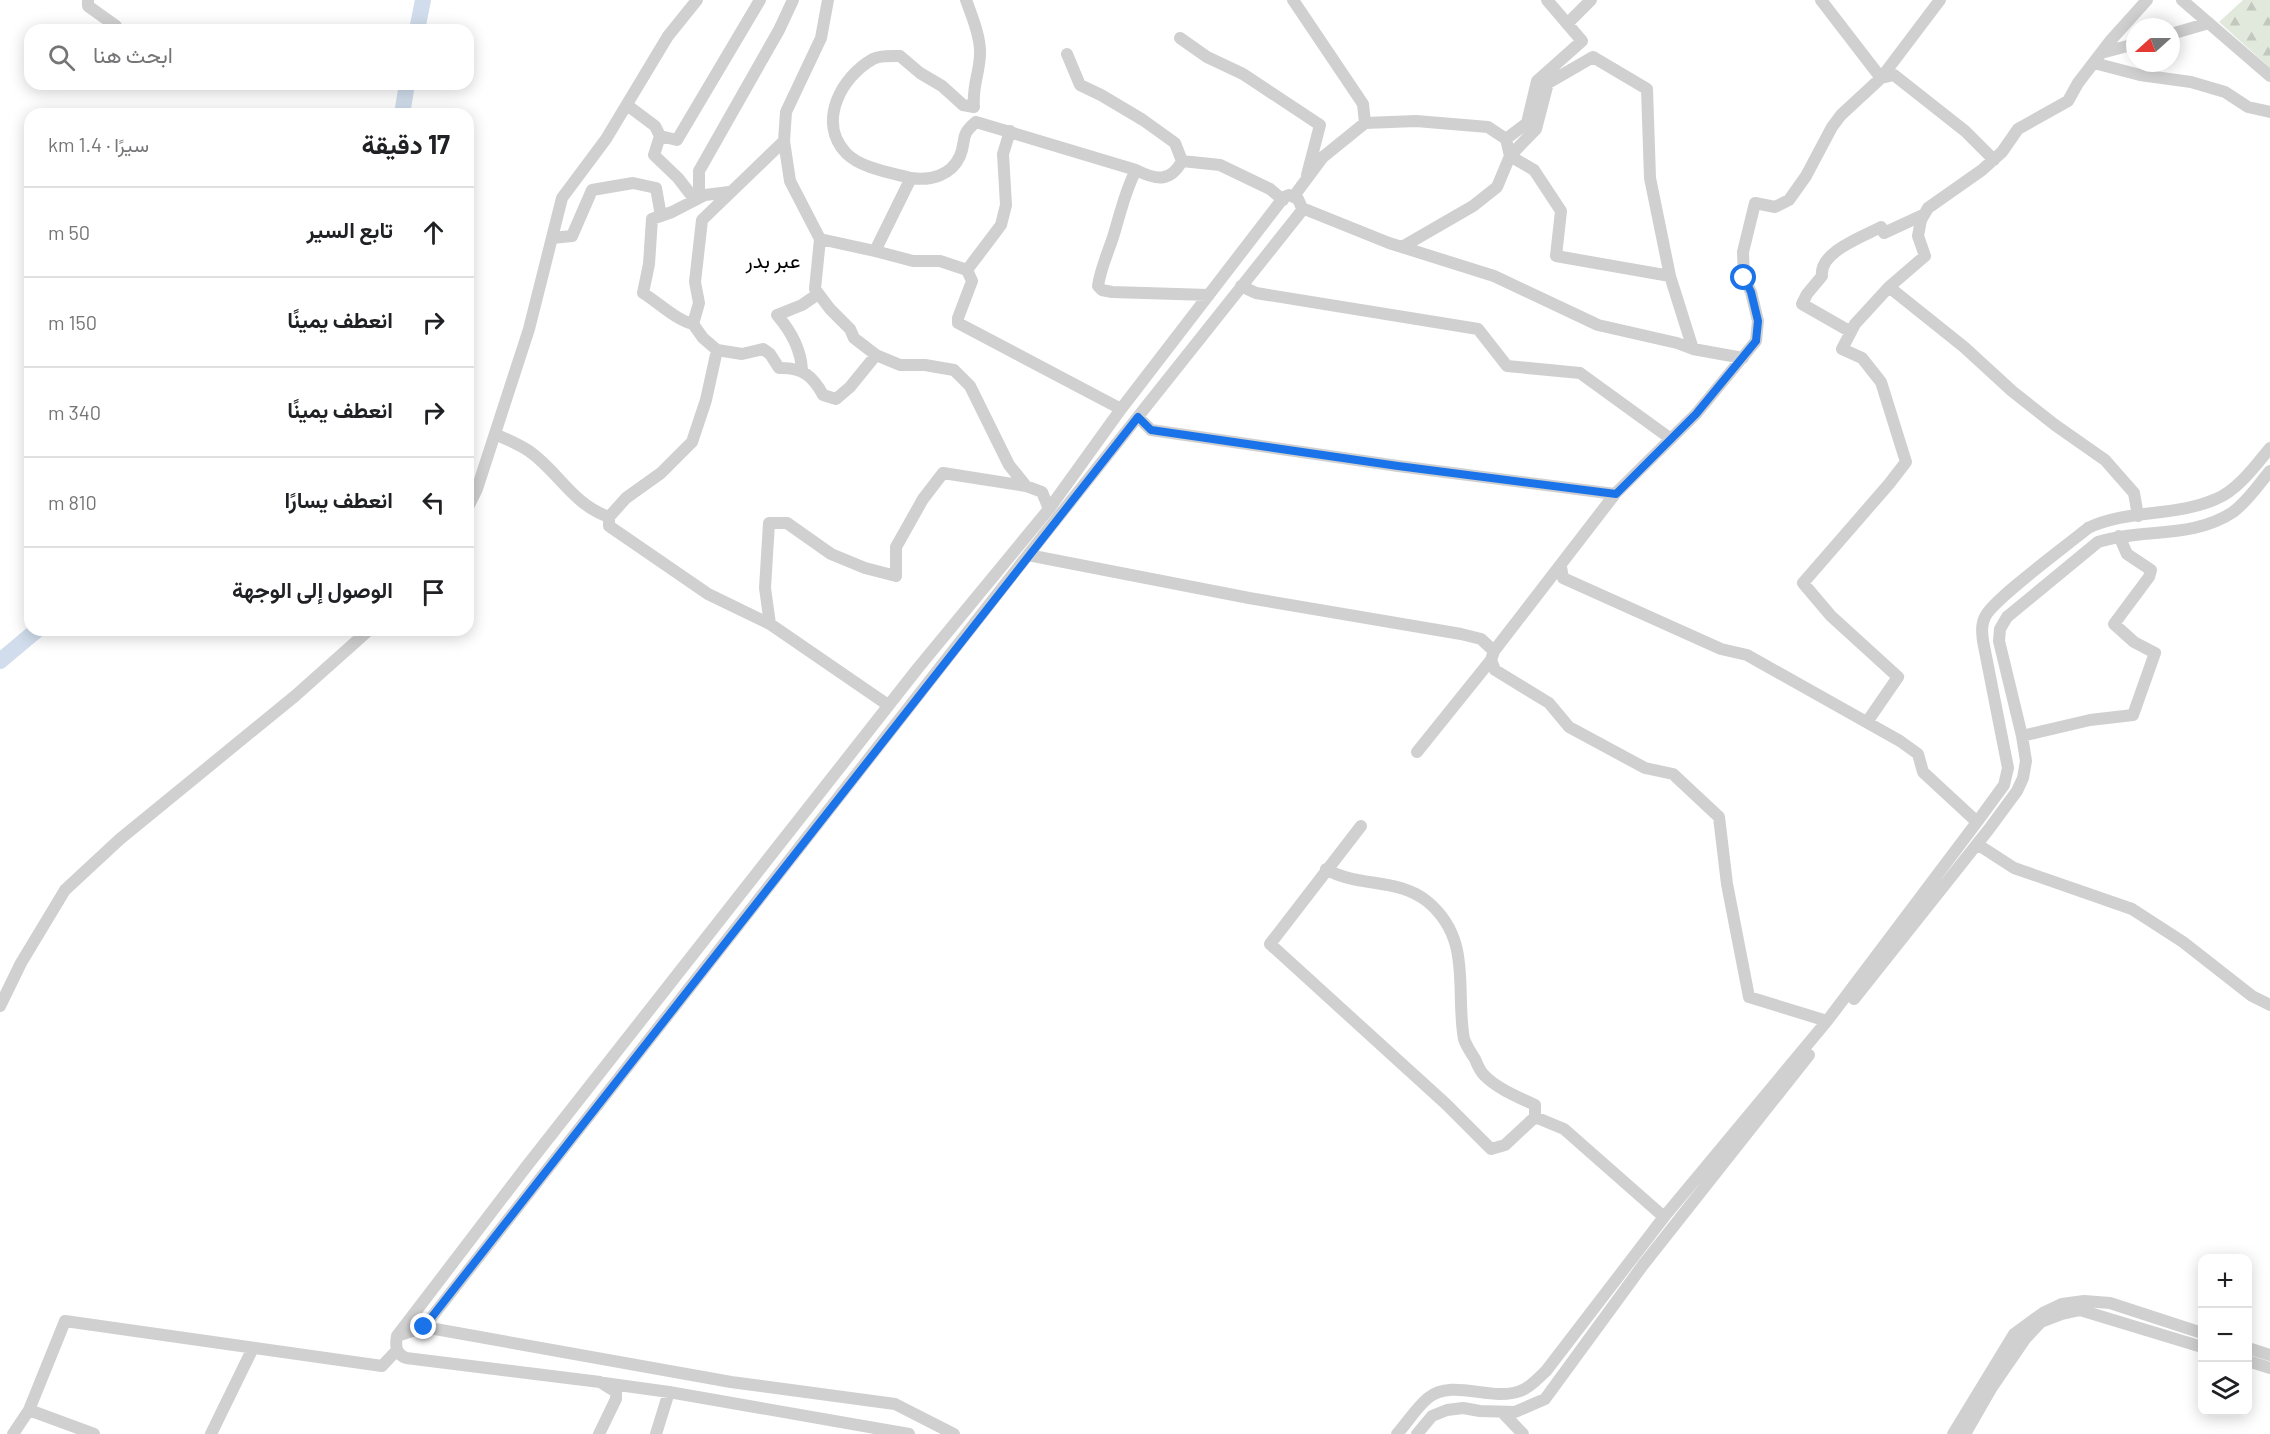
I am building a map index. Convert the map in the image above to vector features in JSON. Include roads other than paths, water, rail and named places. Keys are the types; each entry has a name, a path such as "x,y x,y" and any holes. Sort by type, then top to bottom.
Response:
{"street":[{"path":"88,0 88,6 113,24"},
{"path":"97,13 102,0"},
{"path":"474,495 529,330 562,198 606,139 668,36 697,0"},
{"path":"697,199 699,171 779,30 793,0"},
{"path":"828,0 821,38 786,112 784,141 790,181 820,239 815,290 850,329 854,338 876,355 900,365 925,365 954,370 970,386 1009,465 1026,486"},
{"path":"966,0 973,17 980,53 972,91 974,107 963,105 942,86 920,73 900,56 874,58 849,78 833,107 833,129 846,153 870,167 927,180 948,172 960,156 965,131 976,122 1010,131 1053,147 1136,170 1151,178 1167,177 1176,171 1182,161"},
{"path":"1293,0 1363,104 1365,123"},
{"path":"1506,139 1527,123 1537,81 1582,41 1547,0"},
{"path":"1567,24 1591,0"},
{"path":"1821,0 1881,78"},
{"path":"1417,752 1616,494 1696,414 1756,341 1758,321 1751,292 1744,278 1743,252 1755,203 1775,207 1789,200 1806,176 1832,127 1841,115 1881,78 1940,0"},
{"path":"1867,722 1898,677 1831,615 1803,583 1906,462 1881,382 1862,358 1842,350 1855,324 1889,287 1925,256 1918,237 1923,215 1928,208 1983,170 2002,152 2018,129 2068,101 2097,58 2147,0"},
{"path":"2182,0 2270,76"},
{"path":"660,136 677,140 758,2"},
{"path":"2180,31 2209,23"},
{"path":"1180,38 1207,57 1244,74 1320,124 1305,182"},
{"path":"2097,58 2126,47"},
{"path":"1067,54 1080,84 1143,120 1175,143 1182,161"},
{"path":"1402,247 1473,206 1497,187 1510,156 1536,129 1548,83 1593,57 1647,89 1650,178 1670,276 1693,349"},
{"path":"2097,58 2140,75 2191,82 2225,92 2248,107 2270,112"},
{"path":"1881,78 1894,75 1965,131 1994,160"},
{"path":"627,105 655,126 660,136 654,155 697,199"},
{"path":"909,1434 669,1392 406,1358 397,1350 397,1336 526,1167 888,705 1049,508 1209,295 1288,198 1305,182 1323,157 1365,123 1416,121 1488,127 1506,139 1510,156 1534,170 1560,211 1556,256 1670,276"},
{"path":"967,270 1001,225 1006,205 1003,154 1010,131"},
{"path":"693,324 699,303 695,282 702,220 784,141"},
{"path":"1182,161 1220,165 1301,203 1302,208 1402,247 1494,276 1598,325 1677,343 1693,349 1743,358"},
{"path":"1136,170 1126,188 1098,285 1102,290 1112,291 1209,295"},
{"path":"875,251 911,178"},
{"path":"552,238 572,236 592,190 633,183 656,188 661,216"},
{"path":"729,192 705,195 652,219 649,264 643,293 682,321 693,324 703,338 717,350 742,354 763,349 779,368 802,369 816,382 823,395 836,399 850,387 876,355"},
{"path":"424,1327 1302,208"},
{"path":"1851,332 1802,304 1822,276 1821,268 1828,256 1881,227 1884,233 1923,215"},
{"path":"820,239 913,261 940,261 967,270 972,281 958,323 1121,410"},
{"path":"1242,286 1256,293 1478,329 1507,366 1580,373 1671,439"},
{"path":"1889,287 1964,347 2012,391 2105,460 2134,493 2138,516"},
{"path":"802,369 802,357 777,315 802,305 818,294"},
{"path":"717,350 706,400 692,442 661,473 626,498 609,517 609,526 708,594 770,624 888,705"},
{"path":"1138,417 1151,430 1398,466 1616,494"},
{"path":"495,434 529,451 557,477 567,491 592,511 609,517"},
{"path":"1397,1434 1428,1398 1443,1391 1460,1390 1503,1395 1521,1391 1546,1371 1664,1217 1827,1021 2004,785 2008,768 1983,641 1982,629 1985,616 1999,601 2088,528 2103,521 2217,499 2245,478 2270,448"},
{"path":"1417,1434 1432,1416 1447,1410 1463,1408 1503,1413 1515,1412 1545,1399 1643,1264 2017,791 2023,778 2026,761 1999,641 2000,629 2007,617 2098,542 2119,537 2195,528 2215,521 2234,512 2270,471"},
{"path":"770,624 765,588 769,523 787,523 831,554 866,568 896,576 896,547 923,499 943,473 1026,486 1042,492 1049,508"},
{"path":"2022,736 2090,720 2133,715 2155,654 2134,642 2114,624 2149,577 2151,570 2127,554 2119,537"},
{"path":"1028,555 1248,598 1481,639 1492,656 1492,665 1499,673 1549,703 1569,728 1646,768 1672,774 1719,817 1727,884 1749,997 1827,1021"},
{"path":"1561,567 1563,578 1572,583 1720,650 1747,656 1867,722 1918,754 1923,772 1977,822"},
{"path":"0,1006 21,963 65,890 120,839 295,696 362,636"},
{"path":"1326,869 1340,877 1385,883 1413,891 1430,903 1448,925 1460,956 1465,1040 1483,1074 1510,1093 1535,1105 1535,1117 1505,1145 1491,1149 1446,1104 1270,944 1308,898 1326,869 1361,826"},
{"path":"1977,844 2014,868 2132,909 2184,942 2252,996 2270,1005"},
{"path":"1535,1117 1564,1129 1664,1217"},
{"path":"1953,1434 2014,1334 2043,1313 2062,1304 2084,1301 2110,1303 2198,1332"},
{"path":"1965,1434 1992,1387 2025,1339 2041,1322 2062,1314 2080,1310 2198,1346"},
{"path":"13,1434 29,1410 65,1321 382,1366 397,1350"},
{"path":"397,1336 424,1327 731,1382 895,1404 954,1434"},
{"path":"211,1434 253,1348"},
{"path":"2252,1350 2270,1355"},
{"path":"2250,1362 2270,1368"},
{"path":"598,1434 616,1399 616,1392 600,1382"},
{"path":"656,1434 669,1392"},
{"path":"29,1410 94,1434"},
{"path":"1503,1413 1523,1434"}],"waterway":[{"path":"418,24 423,0"},
{"path":"403,108 406,90"},
{"path":"0,661 30,636"}],"district":[{"name":"عبر بدر","path":"773,261"}]}
